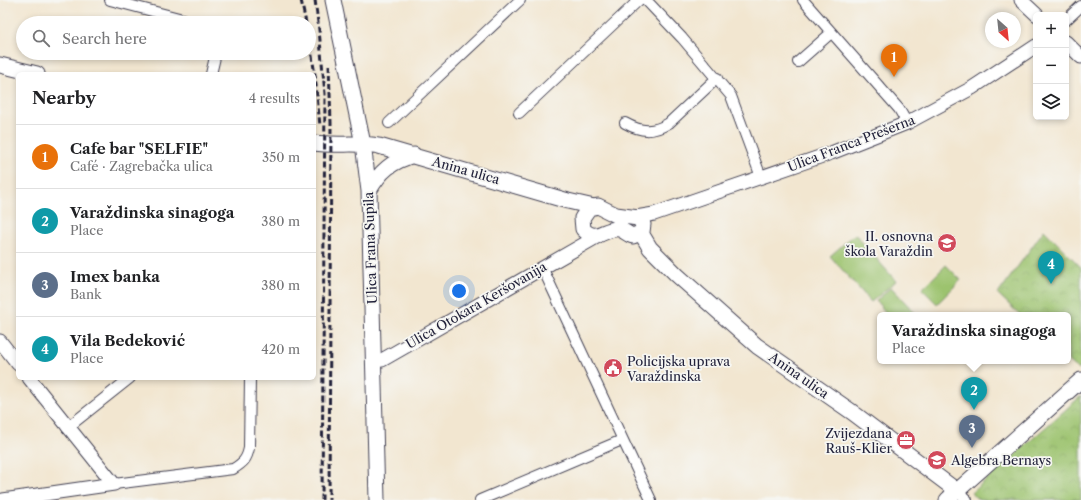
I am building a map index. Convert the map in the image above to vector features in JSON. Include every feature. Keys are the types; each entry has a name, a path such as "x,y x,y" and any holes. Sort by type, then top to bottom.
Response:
{"main road":[{"name":"Ulica Frana Supila","path":"333,0 363,144 369,191 377,500"},
{"path":"0,66 28,72"},
{"name":"Anina ulica","path":"316,143 340,145 363,144 379,146 414,155 568,202 603,208 616,215 638,228 650,248 677,275 757,346 852,412 957,497"},
{"path":"369,191 379,174 388,166 401,159 414,155"},
{"path":"568,202 590,234 600,235 617,229 638,228"},
{"path":"583,223 586,211 594,207"},
{"path":"957,497 1081,380"}],"street":[{"path":"110,0 171,16"},
{"path":"389,123 520,0"},
{"path":"519,113 638,0"},
{"path":"646,0 717,78 734,102 761,177"},
{"path":"803,0 899,109 907,123"},
{"path":"1021,0 1034,12"},
{"path":"1069,17 1081,6"},
{"path":"798,62 831,33"},
{"path":"1069,45 1081,57"},
{"name":"Ulica Franca Prešerna","path":"638,228 654,214 837,150 907,123 972,88 1033,48"},
{"path":"211,72 214,60"},
{"path":"625,123 644,131 661,128 669,123 717,78"},
{"path":"578,247 582,239 583,223"},
{"name":"Ulica Otokara Keršovanija","path":"374,361 382,360 600,235"},
{"path":"542,267 651,500"},
{"path":"0,341 16,361"},
{"path":"31,380 67,428 114,484"},
{"path":"67,428 127,380"},
{"path":"3,500 233,469 242,464 248,457 250,380"},
{"path":"480,500 622,440"}],"green space":[{"path":"1044,230 1081,267 1081,367 1079,370 1071,363 1071,312 1017,312 998,294"},
{"path":"855,234 896,281 871,302 830,256"},
{"path":"946,265 961,280 937,304 922,289"},
{"path":"891,287 914,312 885,312 876,301"},
{"path":"1081,396 1081,500 979,500 971,493"}],"railway":[{"path":"301,0 304,16"},
{"path":"315,0 325,94 322,500"},
{"path":"313,60 315,72"},
{"path":"329,65 331,123 329,500"},
{"path":"316,85 320,126"}],"place":[{"name":"Cafe bar \"SELFIE\"","path":"894,77"},
{"name":"II. osnovna škola Varaždin","path":"947,243"},
{"name":"Vila Bedeković","path":"1051,284"},
{"name":"Policijska uprava Varaždinska","path":"613,368"},
{"name":"Varaždinska sinagoga","path":"974,410"},
{"name":"Zvijezdana Rauš-Klier","path":"906,440"},
{"name":"Imex banka","path":"972,448"},
{"name":"Algebra Bernays","path":"937,460"}]}
